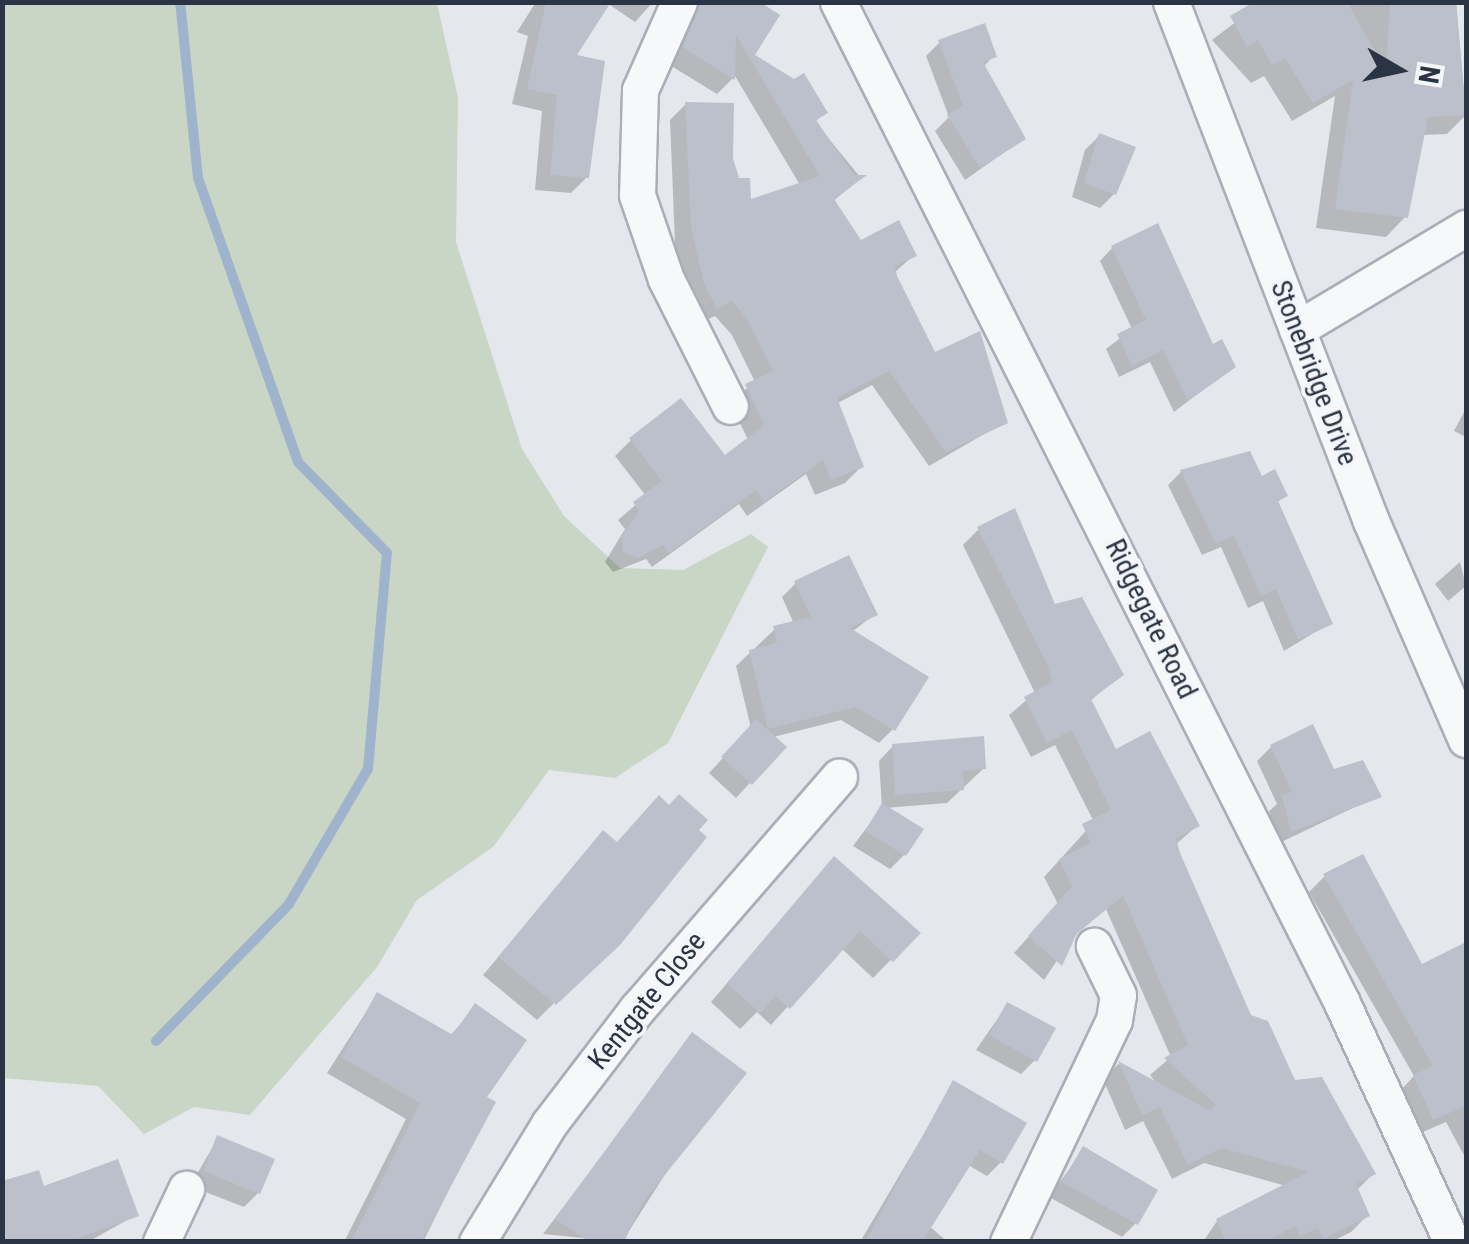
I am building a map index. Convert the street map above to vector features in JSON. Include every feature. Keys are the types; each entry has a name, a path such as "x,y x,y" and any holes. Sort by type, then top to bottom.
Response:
{"street":[{"path":"678,2 640,90 637,194 666,279 730,406"},
{"name":"Ridgegate Road","path":"838,2 1342,1002 1452,1242"},
{"name":"Stonebridge Drive","path":"1171,2 1297,329 1466,738"},
{"path":"1297,329 1466,228"},
{"name":"Kentgate Close","path":"477,1242 548,1124 636,1009 839,777"},
{"path":"1016,1239 1114,1020 1118,994 1094,946"},
{"path":"160,1242 186,1189"}],"green space":[{"path":"2,3 437,3 458,98 456,242 522,449 564,516 620,568 683,570 751,534 768,547 668,743 615,778 549,770 493,847 417,900 377,967 250,1115 194,1107 144,1134 98,1086 3,1078"}],"building":[{"path":"546,2 611,2 577,55 605,61 589,178 550,175 557,95 527,89"},
{"path":"700,2 760,2 780,15 755,55 794,79 804,73 828,113 816,120 854,175 867,175 834,199 861,240 899,220 917,256 895,266 897,276 935,352 980,331 1008,423 946,452 889,371 837,398 864,467 831,480 823,460 764,502 756,490 669,553 663,545 638,558 623,552 621,536 639,511 633,502 662,481 629,438 681,398 725,455 764,425 745,384 773,371 747,319 732,301 717,309 704,284 691,227 685,102 734,103 733,158 739,178 750,178 751,199 820,176 736,35 735,80 682,47"},
{"path":"1254,2 1347,2 1386,71 1390,2 1456,2 1466,115 1428,117 1408,218 1335,209 1353,80 1313,103 1285,58 1272,65 1258,40 1247,47 1230,16"},
{"path":"985,23 997,57 983,62 1026,139 980,168 947,115 963,105 938,40"},
{"path":"1099,133 1136,147 1116,195 1084,183"},
{"path":"1158,223 1213,344 1222,339 1236,367 1188,401 1163,350 1132,366 1117,334 1146,320 1111,246"},
{"path":"1250,451 1262,476 1275,469 1288,496 1278,501 1333,624 1298,640 1276,589 1261,596 1234,535 1216,544 1180,470"},
{"path":"1015,508 1055,604 1082,597 1124,675 1091,699 1116,749 1150,731 1200,826 1176,838 1180,853 1251,1015 1268,1021 1295,1080 1322,1077 1376,1174 1356,1184 1370,1216 1323,1239 1318,1228 1300,1236 1295,1226 1265,1242 1226,1242 1216,1219 1308,1172 1221,1148 1188,1165 1160,1107 1142,1115 1118,1061 1211,1111 1215,1104 1164,1058 1188,1045 1123,896 1077,933 1062,966 1028,936 1072,886 1059,859 1091,843 1082,824 1111,810 1072,730 1047,743 1024,697 1052,682 1048,666 977,527"},
{"path":"849,555 878,615 850,628 929,677 895,731 856,707 768,729 749,650 777,643 773,626 811,617 794,581"},
{"path":"756,719 787,747 752,785 721,757"},
{"path":"1313,724 1334,769 1363,760 1382,797 1291,832 1282,795 1292,792 1270,745"},
{"path":"984,736 986,769 963,771 964,790 895,795 892,744"},
{"path":"679,794 708,820 699,830 707,837 620,945 556,1005 498,957 603,830 617,842 659,795 669,805"},
{"path":"882,803 924,829 906,856 865,831"},
{"path":"1363,854 1422,964 1466,942 1466,1106 1433,1120 1413,1075 1433,1066 1323,874"},
{"path":"834,856 921,933 893,962 860,931 790,1009 775,996 760,1013 727,983"},
{"path":"377,992 453,1035 475,1003 527,1040 487,1097 496,1102 421,1242 351,1242 420,1103 341,1057"},
{"path":"1007,1002 1056,1028 1037,1062 989,1035"},
{"path":"692,1032 747,1073 643,1202 624,1242 590,1242 555,1219"},
{"path":"953,1080 1027,1123 1003,1164 980,1150 922,1242 865,1242"},
{"path":"217,1135 275,1159 260,1194 203,1171"},
{"path":"1083,1146 1158,1190 1138,1225 1062,1182"},
{"path":"118,1159 139,1216 68,1242 2,1242 2,1181 39,1170 44,1186"}],"waterway":[{"path":"156,1041 289,904 368,769 387,553 298,462 198,178 180,2"}]}
